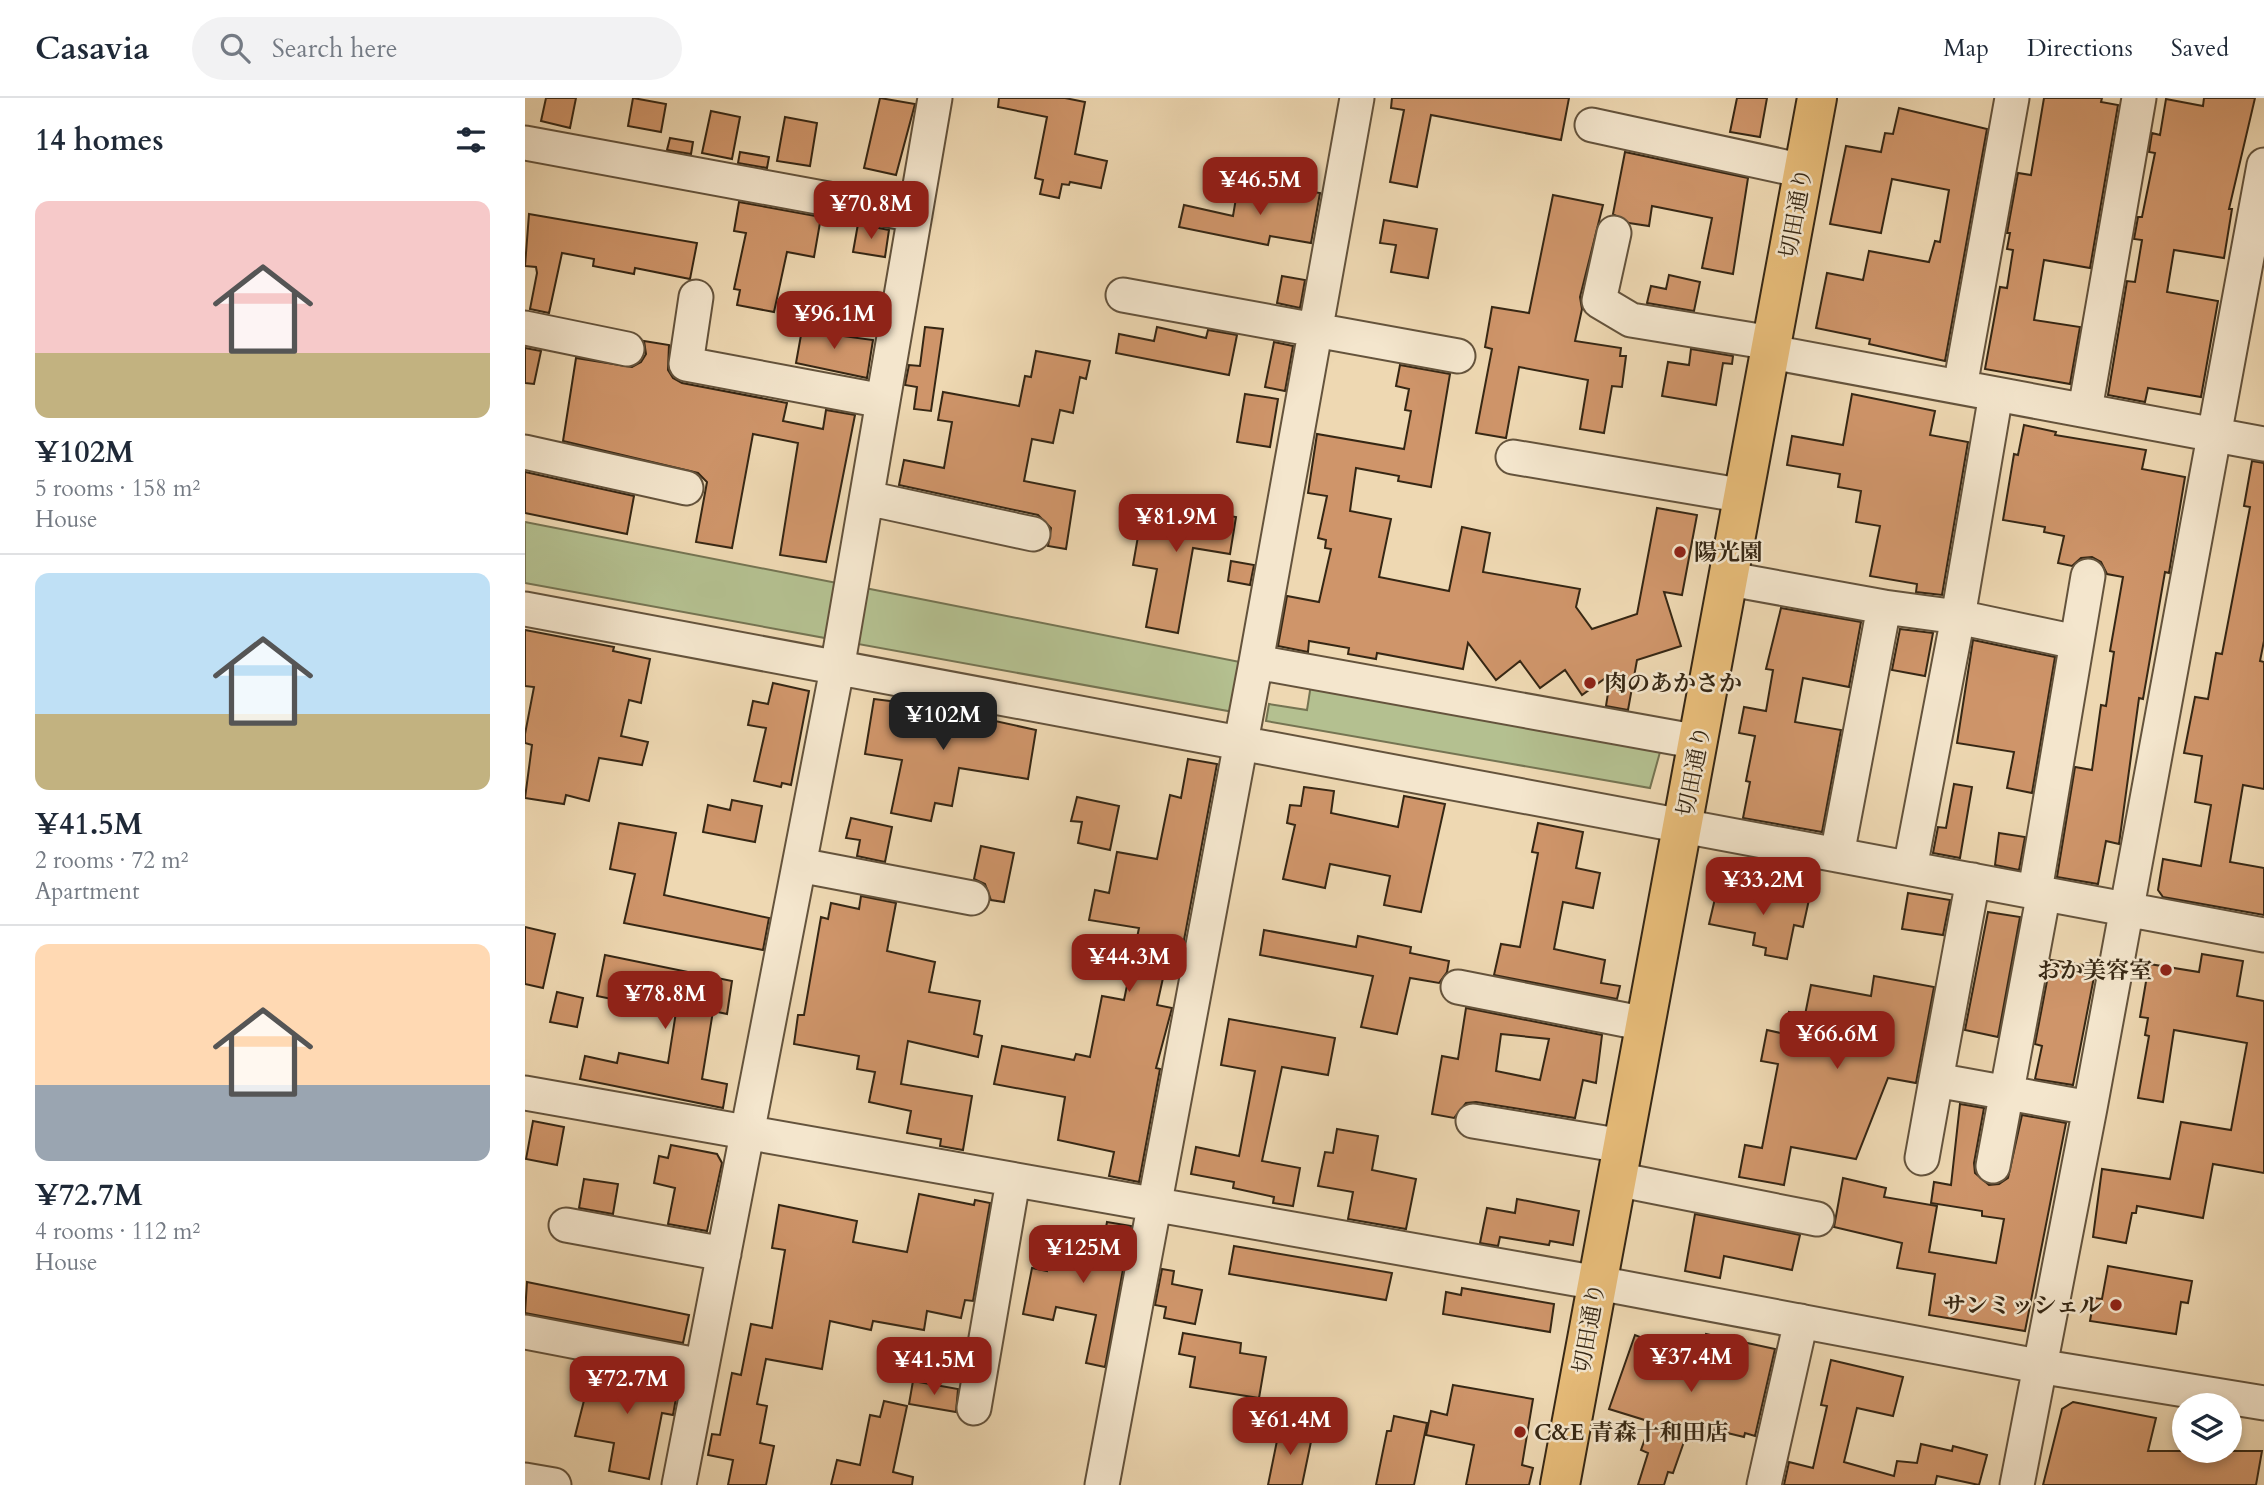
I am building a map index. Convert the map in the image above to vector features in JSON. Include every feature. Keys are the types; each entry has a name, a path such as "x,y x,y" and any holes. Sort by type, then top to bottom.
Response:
{"main road":[{"name":"切田通り","path":"1560,1485 1817,98"}],"street":[{"path":"679,1485 837,669 936,98"},
{"path":"1102,1485 1317,331 1356,98"},
{"path":"1960,387 2012,98"},
{"path":"2085,410 2139,98"},
{"path":"1592,125 1804,171"},
{"path":"525,143 915,215"},
{"path":"2017,1485 2090,1108 2264,164"},
{"path":"1614,233 1599,301 1631,320 1996,394 2264,443"},
{"path":"1123,295 1458,356"},
{"path":"696,296 686,364 883,401"},
{"path":"525,328 627,349"},
{"path":"1910,868 1958,617 1996,394"},
{"path":"525,452 686,488"},
{"path":"1513,457 1745,496"},
{"path":"867,498 1033,534"},
{"path":"1993,1166 2040,891 2088,576"},
{"path":"1730,579 1884,607 1958,617 2076,642"},
{"path":"1837,855 1884,607"},
{"path":"525,609 2264,935"},
{"path":"1256,662 1699,742"},
{"path":"799,865 972,898"},
{"path":"1922,1158 1973,880"},
{"path":"1458,987 1646,1024"},
{"path":"1936,1080 2090,1108"},
{"path":"525,1093 1598,1283 2038,1366 2264,1403"},
{"path":"1473,1121 1817,1219"},
{"path":"974,1408 1013,1181"},
{"path":"566,1225 724,1254"},
{"path":"1764,1485 1801,1321"},
{"path":"525,1332 702,1366"},
{"path":"525,1479 554,1485"}],"green space":[{"path":"525,522 837,583 825,638 525,583"},
{"path":"865,588 1245,663 1239,713 858,644"},
{"path":"1312,678 1662,745 1650,788 1266,721 1269,704 1307,710"}],"building":[{"path":"546,98 576,98 570,128 541,121"},
{"path":"633,98 666,104 661,132 628,126"},
{"path":"880,98 915,104 896,175 864,168"},
{"path":"999,98 1065,98 1085,102 1075,154 1107,161 1101,188 1070,182 1069,185 1062,184 1059,198 1040,194 1043,180 1035,178 1047,117 998,107"},
{"path":"1392,98 1569,98 1561,140 1431,115 1417,187 1390,182 1404,110 1391,108"},
{"path":"1737,98 1767,98 1760,137 1730,132"},
{"path":"2044,98 2102,98 2101,102 2118,105 2090,268 2044,260 2034,320 2080,327 2070,384 1985,369 2000,287 2007,288 2013,250 2007,249 2010,233 2007,233 2018,173 2031,175"},
{"path":"2204,98 2255,98 2229,209 2232,209 2224,258 2174,250 2167,292 2218,301 2201,397 2148,388 2145,402 2108,395 2127,281 2135,282 2142,240 2134,239 2138,217 2142,217 2155,153 2149,152 2152,133 2160,135 2166,99 2203,106"},
{"path":"1899,108 1987,129 1945,361 1869,344 1870,339 1816,328 1827,273 1863,280 1869,251 1929,262 1935,241 1940,242 1949,190 1892,179 1881,233 1830,224 1846,146 1881,152 1885,133 1893,134"},
{"path":"711,111 740,117 732,159 702,153"},
{"path":"785,117 817,123 810,166 777,161"},
{"path":"670,138 693,142 691,154 667,150"},
{"path":"740,152 769,157 767,168 738,163"},
{"path":"1625,152 1748,178 1733,274 1702,268 1712,218 1652,206 1649,226 1629,223 1613,214"},
{"path":"1246,185 1294,194 1295,189 1320,193 1311,243 1270,236 1268,245 1179,227 1184,205 1233,216 1236,198 1244,199"},
{"path":"1553,195 1603,205 1580,297 1582,309 1575,341 1621,348 1620,356 1626,356 1622,387 1612,386 1604,433 1580,429 1588,380 1519,367 1506,438 1476,433 1492,349 1485,347 1492,307 1529,313"},
{"path":"739,202 821,217 814,257 787,252 774,312 737,305 740,290 734,289 746,233 734,231"},
{"path":"529,214 697,243 690,279 635,268 634,274 593,266 594,259 562,253 549,313 530,309 537,273 536,267 525,266"},
{"path":"1384,220 1437,229 1428,278 1391,272 1396,245 1380,243"},
{"path":"858,224 889,230 885,257 853,252"},
{"path":"1669,275 1700,282 1694,311 1647,303 1651,286 1666,289"},
{"path":"1282,276 1305,280 1300,308 1277,303"},
{"path":"803,324 836,330 835,335 873,340 867,378 796,363"},
{"path":"925,327 943,329 931,411 914,409 917,387 905,385 909,365 920,366"},
{"path":"1157,327 1206,338 1208,330 1237,335 1229,375 1116,353 1119,334 1154,341"},
{"path":"644,341 669,345 668,370 673,378 682,383 787,403 783,421 823,429 826,410 855,415 826,562 780,555 798,443 753,434 732,548 696,542 707,482 698,473 563,441 576,358 632,367 641,362 646,354"},
{"path":"1274,342 1293,346 1285,391 1265,387"},
{"path":"525,348 541,351 534,384 525,383"},
{"path":"1691,349 1733,356 1732,364 1723,363 1716,405 1662,396 1668,362 1689,365"},
{"path":"1036,351 1090,361 1086,379 1080,377 1073,413 1060,410 1053,443 1032,439 1024,481 1075,491 1066,549 1048,546 1051,528 1038,515 899,485 904,460 944,468 952,422 938,420 943,392 1019,406 1025,376 1031,377"},
{"path":"1400,365 1450,374 1431,487 1398,481 1399,476 1356,468 1350,511 1391,519 1379,577 1449,591 1462,527 1490,533 1483,572 1580,589 1576,607 1592,629 1637,614 1657,508 1697,515 1682,595 1664,592 1681,646 1637,660 1628,710 1606,706 1611,674 1582,695 1565,670 1540,688 1520,661 1496,680 1468,643 1463,669 1377,653 1376,659 1348,654 1349,648 1309,641 1308,652 1278,646 1287,596 1319,602 1331,549 1325,548 1326,540 1318,538 1327,496 1308,493 1317,434 1404,449 1411,411 1405,410 1409,389 1396,386"},
{"path":"1245,394 1278,399 1270,447 1237,442"},
{"path":"1852,394 1935,411 1930,435 1968,442 1942,595 1916,592 1917,584 1870,576 1880,526 1856,522 1861,491 1838,487 1840,474 1787,465 1792,436 1843,445"},
{"path":"2024,425 2056,432 2055,435 2146,450 2142,469 2185,477 2169,573 2165,572 2143,699 2139,698 2119,844 2106,841 2098,884 2057,877 2075,767 2092,770 2101,705 2106,706 2114,652 2110,651 2123,577 2107,574 2101,562 2092,557 2081,558 2072,566 2058,563 2064,536 2044,532 2045,527 2003,520 2014,454 2018,455"},
{"path":"2252,461 2264,463 2264,641 2260,661 2264,662 2264,789 2243,785 2230,862 2264,868 2264,915 2163,897 2158,890 2163,859 2201,866 2211,805 2195,802 2202,756 2184,753 2195,697 2208,699 2216,653 2222,654 2250,507 2244,506"},
{"path":"525,472 634,496 627,534 525,513"},
{"path":"1144,502 1236,517 1230,554 1193,548 1178,633 1146,627 1157,569 1133,565"},
{"path":"1231,561 1254,565 1250,585 1228,581"},
{"path":"1781,608 1861,622 1849,687 1803,678 1795,722 1841,730 1822,832 1743,818 1750,782 1746,781 1755,736 1739,733 1744,707 1766,711 1773,670 1766,669"},
{"path":"1900,629 1933,633 1925,676 1892,670"},
{"path":"525,630 614,647 613,651 650,659 641,703 629,700 621,736 648,742 642,765 599,758 589,801 566,795 564,804 525,798 532,745 525,743 525,734 534,687 525,686"},
{"path":"1973,640 2055,657 2032,793 2007,788 2014,752 1957,743"},
{"path":"773,683 809,691 791,785 782,783 781,787 754,781 766,728 748,725 753,701 768,704"},
{"path":"874,699 922,705 1036,730 1028,779 959,768 952,806 935,803 931,821 891,813 902,760 865,754"},
{"path":"1188,759 1217,764 1178,972 1165,969 1157,1005 1172,1008 1156,1068 1160,1069 1139,1182 1109,1176 1114,1152 1058,1140 1065,1097 994,1084 1002,1046 1074,1060 1076,1054 1090,1057 1102,996 1124,1000 1139,928 1089,920 1095,890 1109,893 1117,852 1157,859 1170,795 1181,798"},
{"path":"1954,784 1972,787 1960,858 1933,853 1938,827 1946,828"},
{"path":"1304,787 1334,791 1331,813 1398,827 1404,796 1445,804 1421,912 1384,905 1390,876 1330,864 1325,888 1283,879 1295,825 1287,823 1290,805 1301,806"},
{"path":"1077,797 1119,806 1110,850 1078,843 1082,822 1071,821"},
{"path":"732,800 762,806 755,842 703,832 708,805 730,810"},
{"path":"851,818 892,827 885,862 857,856 860,840 846,838"},
{"path":"619,823 676,833 664,895 769,918 763,950 624,923 635,874 610,869"},
{"path":"1538,823 1583,832 1576,868 1600,873 1593,908 1563,902 1554,949 1605,960 1601,983 1620,986 1617,999 1494,975 1501,944 1520,947 1538,853 1532,852"},
{"path":"1999,833 2025,837 2019,870 1995,865"},
{"path":"981,846 1014,853 1004,902 991,900 985,884 974,879"},
{"path":"1763,885 1810,895 1803,927 1794,925 1787,959 1765,955 1766,948 1753,945 1755,933 1709,924 1717,890 1760,899"},
{"path":"1908,893 1950,900 1943,935 1902,929"},
{"path":"861,896 896,903 887,951 935,962 929,992 980,1001 974,1034 982,1036 978,1057 908,1041 901,1084 972,1096 963,1150 940,1146 941,1139 907,1133 911,1111 869,1102 875,1072 857,1069 859,1056 794,1044 798,1015 804,1015 821,917 828,919 831,903 859,909"},
{"path":"1988,912 2020,917 1998,1037 1965,1030"},
{"path":"525,927 555,934 543,988 525,984"},
{"path":"1264,930 1356,947 1358,936 1411,947 1410,953 1449,961 1447,972 1439,983 1410,978 1397,1034 1361,1027 1373,976 1260,955"},
{"path":"2202,954 2243,961 2237,996 2264,1001 2264,1173 2213,1164 2203,1218 2137,1206 2136,1213 2132,1213 2126,1243 2093,1237 2102,1169 2170,1179 2181,1122 2231,1130 2247,1043 2174,1030 2163,1102 2138,1098 2149,1036 2145,1035 2148,1018 2140,1017 2149,964 2199,972"},
{"path":"605,955 732,981 727,1014 713,1011 702,1079 727,1084 723,1108 580,1079 585,1056 617,1063 619,1053 668,1063 676,1012 597,996"},
{"path":"2051,960 2084,965 2083,975 2094,977 2073,1085 2035,1079 2042,1046 2035,1044"},
{"path":"1874,976 1934,987 1916,1083 1888,1078 1856,1159 1791,1147 1784,1185 1739,1177 1745,1145 1762,1148 1778,1064 1761,1061 1767,1030 1785,1034 1789,1012 1805,1015 1811,985 1871,996"},
{"path":"557,992 583,998 577,1027 550,1022"},
{"path":"1466,1008 1602,1035 1596,1083 1583,1080 1575,1118 1476,1102 1466,1103 1454,1118 1432,1114 1442,1056 1458,1059","holes":["1501,1034 1549,1039 1540,1080 1496,1071"]},
{"path":"1229,1019 1335,1038 1328,1075 1282,1067 1262,1161 1300,1168 1293,1206 1273,1203 1274,1197 1233,1188 1234,1182 1191,1174 1196,1147 1239,1156 1255,1071 1221,1065"},
{"path":"1960,1104 1984,1108 1974,1163 1975,1173 1989,1185 1999,1184 2008,1178 2022,1115 2066,1123 2025,1331 1929,1315 1935,1274 1897,1268 1902,1243 1834,1227 1843,1178 1886,1188 1884,1197 1937,1206 1929,1252 1996,1263 2004,1219 1982,1216 1982,1211 1931,1203 1934,1182 1951,1185"},
{"path":"533,1121 564,1127 557,1165 526,1159"},
{"path":"1337,1129 1378,1136 1372,1170 1416,1179 1406,1229 1348,1219 1353,1192 1318,1186 1325,1152 1333,1153"},
{"path":"671,1145 717,1154 722,1163 707,1231 668,1224 675,1188 654,1183 659,1156 668,1158"},
{"path":"584,1179 618,1184 613,1214 579,1208"},
{"path":"919,1194 974,1205 975,1200 990,1203 973,1301 965,1300 961,1318 927,1311 924,1330 873,1321 871,1330 830,1321 822,1369 766,1359 757,1404 767,1406 760,1443 774,1446 766,1485 728,1485 733,1460 708,1455 712,1434 720,1435 732,1373 741,1375 751,1324 772,1328 785,1250 772,1248 779,1205 857,1221 853,1242 907,1252"},
{"path":"1517,1199 1579,1211 1573,1245 1550,1241 1549,1245 1500,1237 1498,1246 1480,1243 1487,1208 1515,1213"},
{"path":"1695,1214 1800,1235 1792,1270 1724,1256 1720,1278 1685,1271"},
{"path":"1107,1222 1131,1226 1105,1367 1086,1363 1096,1315 1056,1307 1053,1320 1023,1314 1032,1268 1047,1271 1054,1239 1102,1249"},
{"path":"1234,1246 1392,1273 1386,1300 1229,1274"},
{"path":"2108,1266 2192,1281 2188,1303 2181,1302 2176,1334 2090,1321 2094,1298 2102,1299"},
{"path":"1162,1269 1174,1271 1172,1284 1202,1290 1195,1324 1164,1318 1166,1307 1155,1305"},
{"path":"527,1282 689,1315 683,1343 525,1313"},
{"path":"1462,1288 1554,1304 1550,1332 1443,1314 1446,1292 1461,1295"},
{"path":"1183,1333 1241,1343 1240,1353 1266,1357 1259,1398 1190,1387 1195,1357 1179,1354"},
{"path":"1706,1334 1775,1349 1755,1436 1745,1433 1744,1437 1698,1426 1692,1441 1685,1439 1673,1473 1668,1472 1664,1485 1638,1485 1648,1453 1641,1450 1651,1422 1609,1409 1635,1335 1683,1354 1687,1339 1704,1343"},
{"path":"1831,1360 1903,1377 1893,1416 1857,1408 1844,1462 1894,1476 1897,1461 1917,1463 1921,1444 1952,1451 1953,1446 1987,1455 1979,1485 1937,1476 1935,1485 1784,1485 1789,1462 1813,1468 1827,1406 1821,1405"},
{"path":"593,1365 679,1381 673,1415 662,1413 649,1479 609,1471 614,1443 575,1436"},
{"path":"913,1381 958,1389 956,1412 909,1404"},
{"path":"1453,1385 1533,1399 1522,1465 1533,1468 1529,1485 1466,1485 1474,1445 1426,1435 1431,1411 1447,1415"},
{"path":"884,1401 907,1406 893,1472 913,1477 912,1485 831,1485 837,1460 860,1465 870,1415 880,1417"},
{"path":"2073,1402 2156,1418 2148,1451 2172,1451 2172,1463 2242,1463 2242,1451 2262,1451 2256,1485 2043,1485 2062,1409"},
{"path":"1394,1416 1427,1423 1414,1485 1376,1485 1387,1431 1391,1431"},
{"path":"1280,1426 1313,1432 1302,1485 1268,1485"}],"place":[{"name":"陽光園","path":"1680,552"},
{"name":"肉のあかさか","path":"1590,683"},
{"name":"おか美容室","path":"2166,970"},
{"name":"サンミッシェル","path":"2116,1305"},
{"name":"C&E 青森十和田店","path":"1520,1432"}]}
